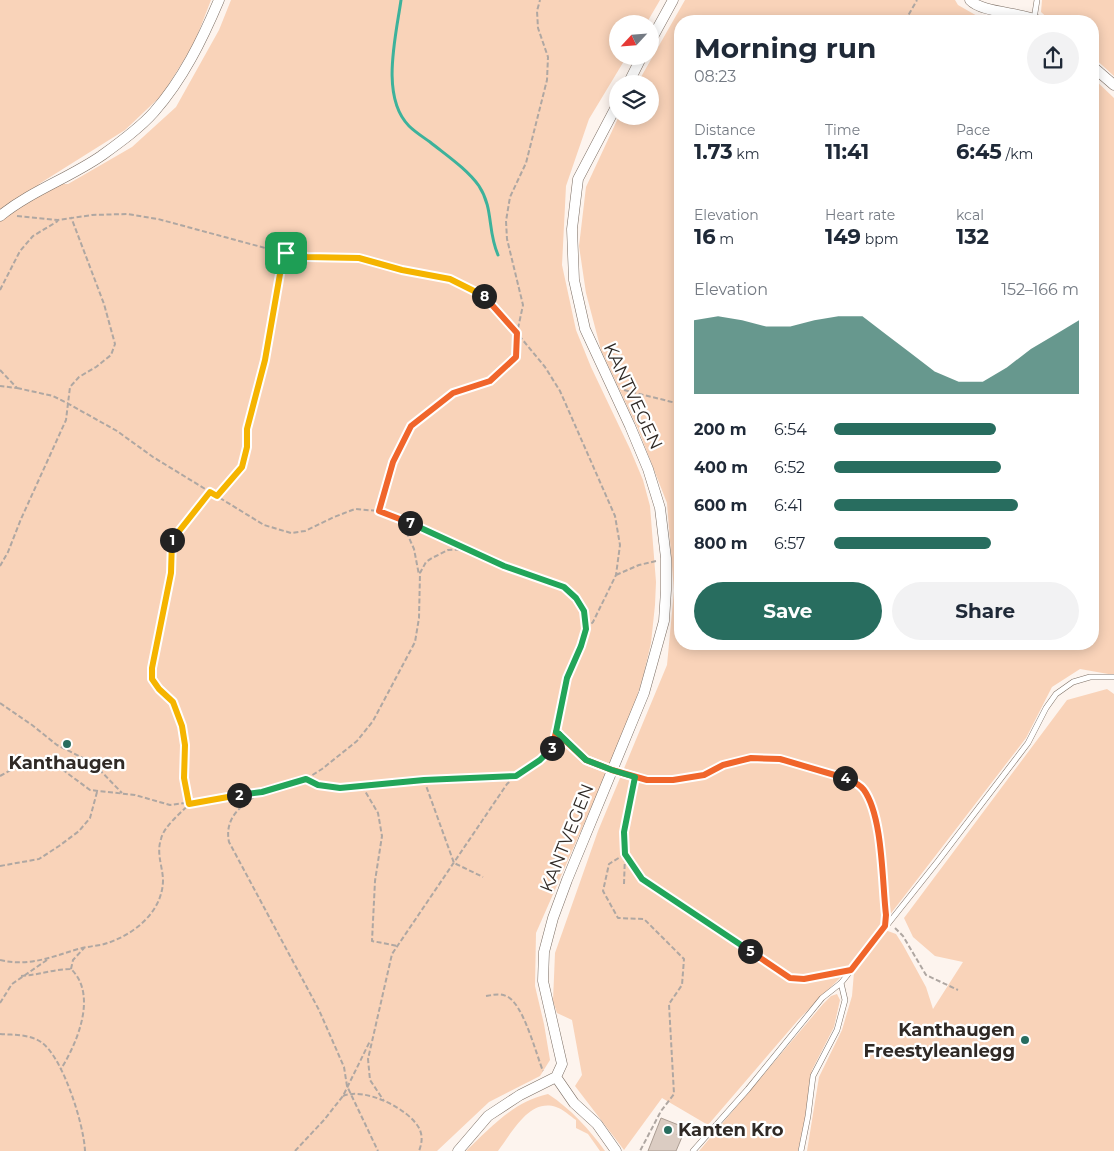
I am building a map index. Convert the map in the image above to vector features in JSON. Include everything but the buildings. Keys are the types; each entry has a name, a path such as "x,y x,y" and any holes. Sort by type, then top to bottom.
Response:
{"street":[{"path":"0,215 24,198 60,181 101,156 154,113 190,60 219,0"},
{"path":"659,26 673,0"},
{"path":"970,0 973,3 994,10 1016,15"},
{"path":"1099,72 1114,85"},
{"name":"KANTVEGEN","path":"556,1078 562,1064 543,982 544,952 564,887 644,693 664,621 666,590 666,558 660,508 648,469 630,426 584,329 574,280 572,229 578,179 609,120"},
{"path":"458,1151 488,1116 520,1095 556,1078 574,1103 596,1124 616,1151"}],"lane":[{"path":"1037,0 1037,15"},
{"path":"693,1151 748,1089 822,998 841,983 938,862 1028,743 1046,708 1056,694 1073,682 1090,677 1114,678"},
{"path":"801,1151 813,1076 837,1030 845,1000 841,983"}],"path":[{"path":"379,511 393,462 411,426 453,393 490,381 516,357 517,333 523,305 507,239 506,221 510,197 526,163 547,80 548,57 538,28 537,11 540,0"},
{"path":"908,15 917,0"},
{"path":"0,215 58,220 71,217 127,214 142,216 286,253 307,257 359,258 402,270 450,279 480,292 492,303 545,367 560,390 615,516 620,545 616,575 593,622 586,629"},
{"path":"0,566 8,552 20,519 66,420 70,388 79,377 111,355 115,344 104,304 71,217"},
{"path":"0,290 20,251 33,236 58,220"},
{"path":"217,496 242,467 247,447 247,429 265,360 280,274 286,253"},
{"path":"0,370 17,388"},
{"path":"610,384 645,396 674,403"},
{"path":"0,386 53,396 67,403 117,431 153,457 264,525 291,532 305,531 355,509 379,511 470,549 504,566 564,587 571,592 580,604 586,620 586,629 567,678 555,740 548,754 516,776 488,810 424,910 398,946 388,965 379,1012 371,1039 343,1096 295,1151"},
{"path":"189,804 184,778 185,745 182,726 173,702 159,689 152,679 152,668 171,573 172,539 210,492"},
{"path":"401,520 414,549 420,579"},
{"path":"0,776 20,765 44,761 59,767 82,786 97,792 122,793 170,805 189,804 262,792 306,779 352,745 373,721 415,642 419,618 420,579 423,567 432,558 448,550 470,549"},
{"path":"616,575 639,564 666,558 674,552"},
{"path":"0,702 58,746 92,763 122,793"},
{"path":"556,732 586,760 647,780 681,779 704,775 723,765 751,758 780,759 852,781 864,789 872,804 876,823 886,915 885,926 895,927 903,936 926,974 958,990"},
{"path":"306,779 318,785 332,787 516,776"},
{"path":"624,884 624,832 635,777"},
{"path":"424,780 454,862 483,877"},
{"path":"362,786 378,813 382,836 376,881 372,941 398,946"},
{"path":"0,866 39,859 66,841 79,831 90,818 97,792"},
{"path":"262,792 244,803 232,817 227,833 229,842 319,1010 344,1066 347,1086 378,1151"},
{"path":"0,960 15,963 48,959 84,947 102,944 129,934 144,922 156,907 162,894 163,878 159,861 160,839 169,825 189,804"},
{"path":"625,854 642,879 790,978 804,979 851,970"},
{"path":"625,854 609,864 603,891 618,918 644,920 684,959 682,985 669,1004 674,1094 661,1111 640,1151"},
{"path":"71,969 73,960 84,947"},
{"path":"0,1003 12,984 48,959"},
{"path":"21,976 40,974 58,969 71,969 78,976 84,993 83,1013 69,1056 61,1069"},
{"path":"486,996 496,994 506,996 512,1000 526,1024 543,1071 556,1078"},
{"path":"0,1034 23,1035 40,1041 48,1048 61,1069 82,1127 85,1151"},
{"path":"371,1039 368,1070 373,1086 384,1101"},
{"path":"343,1096 351,1093 366,1094 384,1101 408,1115 419,1128 422,1136 419,1151"}],"shaded area":[{"path":"0,0 211,0 194,44 162,95 125,130 39,184 68,184 132,147 176,107 219,30 231,0 660,0 651,15 609,15 609,65 622,65 616,75 609,75 609,86 589,119 566,186 562,265 576,330 643,480 650,506 656,582 651,643 631,717 536,933 535,986 550,1060 540,1076 489,1102 437,1151 0,1151"},
{"path":"685,0 955,0 958,5 976,15 676,15"},
{"path":"1042,0 1114,0 1114,76 1099,62 1099,15 1044,15 1041,12"},
{"path":"674,19 674,591 667,503 638,429 601,350 586,293 579,246 586,187 615,125 659,125 659,75 642,75 648,65 659,65 659,46"},
{"path":"1099,84 1114,98 1114,675 1080,669 1052,687 1026,738 843,975 799,1019 708,1125 662,1098 624,1150 575,1086 582,1075 572,1020 557,1013 553,1001 555,953 598,831 667,665 674,591 674,650 1099,650"},
{"path":"1107,689 1114,694 1114,1151 807,1151 819,1077 842,1030 852,996 854,972 885,930 896,934 926,987 933,1009 963,962 935,956 913,937 904,918 1067,700"},
{"path":"837,994 840,1000 834,1027 812,1070 798,1151 699,1151 823,1004 831,996"},
{"path":"548,1094 579,1120 605,1151 600,1151 588,1134 576,1128 576,1120 559,1108 546,1106 529,1112 515,1127 498,1151 466,1151 513,1109"}],"waterway":[{"path":"401,0 392,66 392,83 400,114 411,128 456,162 479,186 487,203 492,237 498,255"}],"place":[{"name":"Kanthaugen","path":"67,744"},
{"name":"Kanthaugen Freestyleanlegg","path":"1025,1040"},
{"name":"Kanten Kro","path":"668,1130"}],"route":[{"path":"286,253 280,274 265,360 247,429 247,447 242,467 217,496 210,492 172,539 171,573 167,601 152,668 152,679 159,689 173,702 182,726 185,745 184,778 189,804 262,792 306,779 318,785 340,788 424,780 516,776 548,754 555,740 556,732 586,760 647,780 673,780 704,775 723,765 751,758 780,759 852,781 864,789 872,804 879,844 886,915 885,926 851,970 804,979 790,978 642,879 625,854 624,832 635,777 586,760 556,732 567,678 586,629 584,611 576,598 564,587 504,566 476,552 379,511 393,462 411,426 453,393 490,381 516,357 517,333 492,303 480,292 450,279 402,270 359,258 307,257 286,253"}]}
